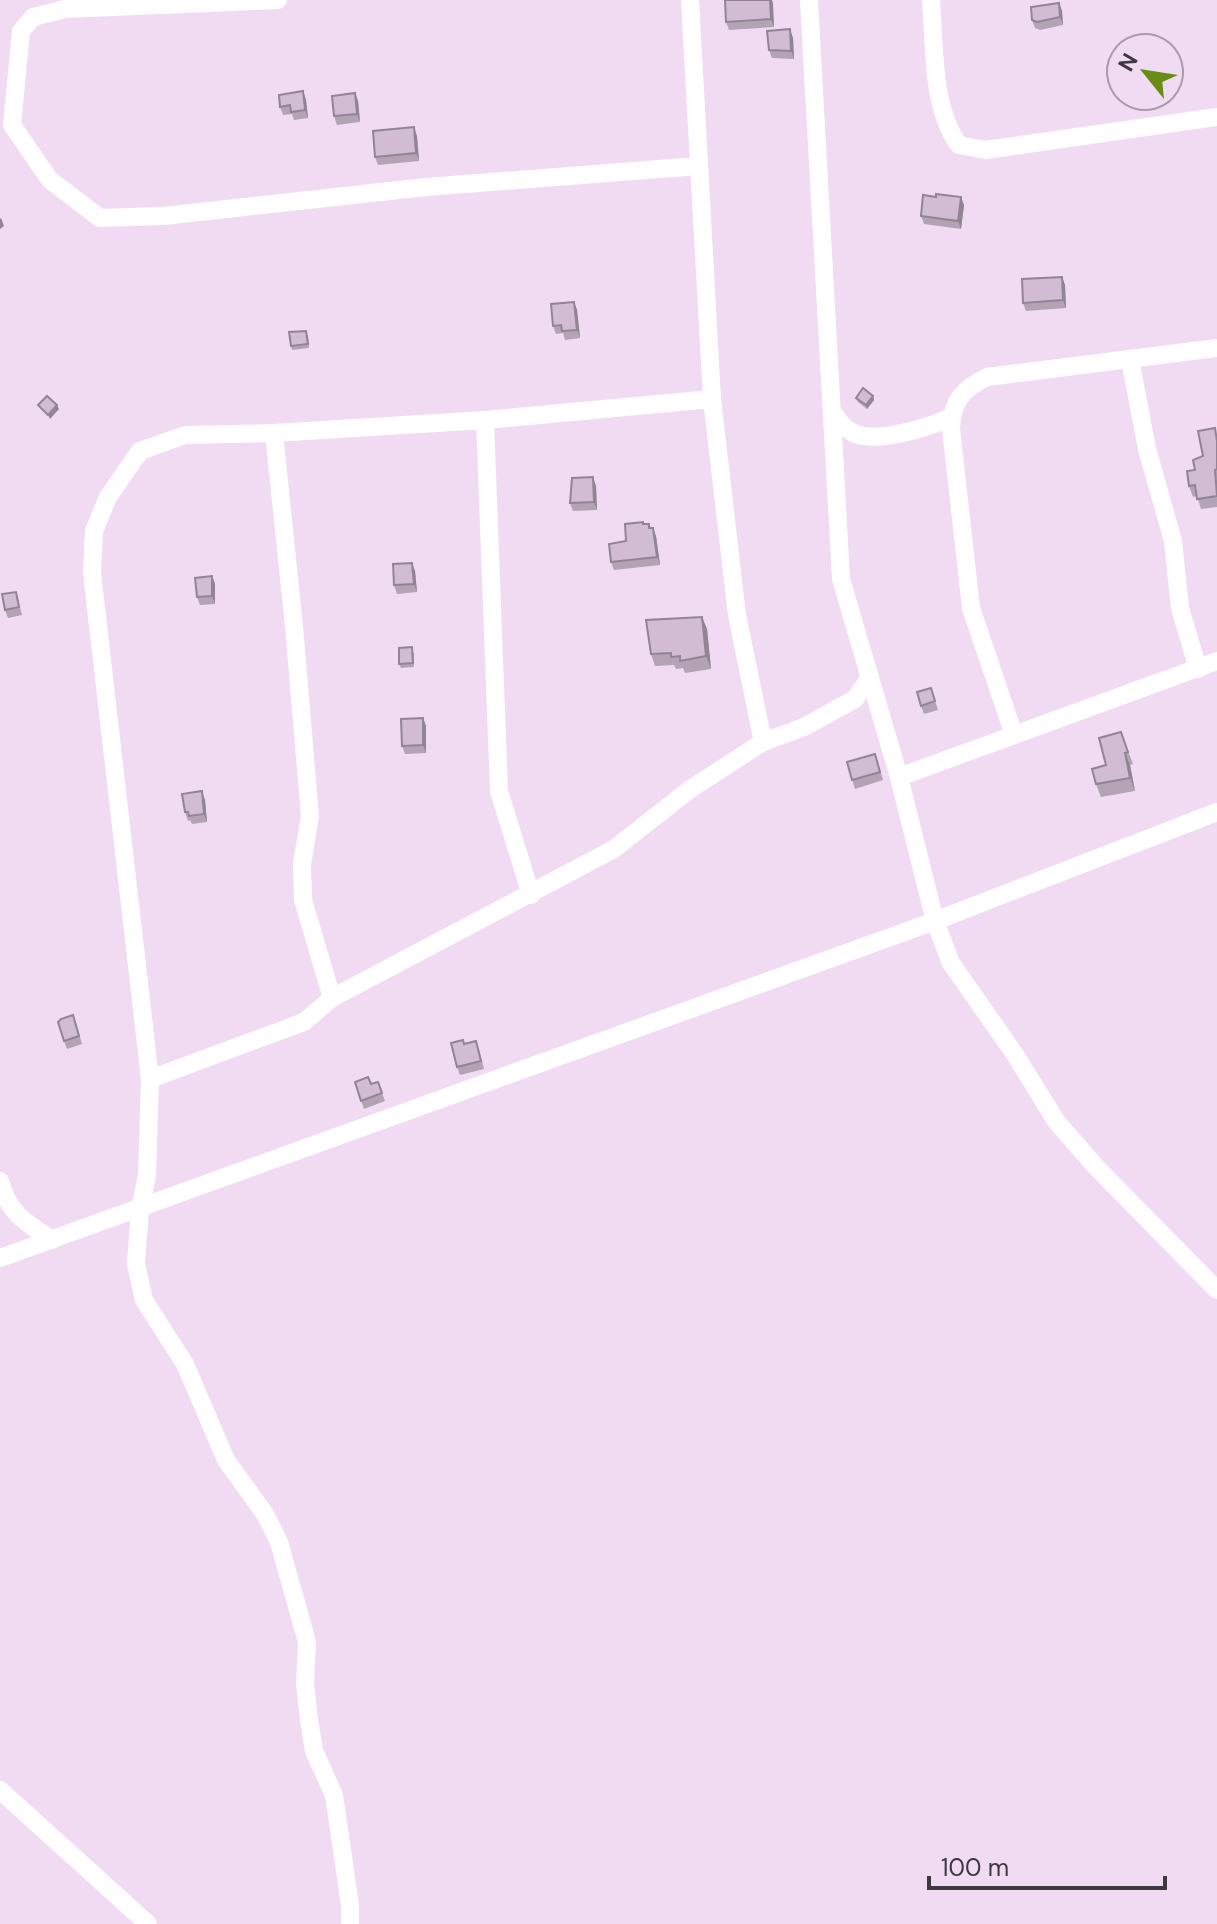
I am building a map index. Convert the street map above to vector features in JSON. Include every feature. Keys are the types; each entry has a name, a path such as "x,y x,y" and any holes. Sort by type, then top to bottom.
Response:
{"street":[{"path":"12,125 21,31 33,17 65,9 278,0"},
{"path":"690,0 712,399 737,615 763,742"},
{"path":"809,0 841,579 899,777 935,921 951,963 1014,1053 1056,1121 1096,1167 1217,1290"},
{"path":"931,0 940,107 946,129 959,145 986,150 1217,117"},
{"path":"0,110 50,180 100,218 163,216 426,187 698,166"},
{"path":"1014,735 971,608 952,417 966,387 987,377 1217,348"},
{"path":"1130,359 1147,449 1173,541 1180,608 1198,669"},
{"path":"350,1924 334,1795 314,1751 305,1684 307,1642 279,1542 265,1514 226,1460 185,1364 144,1300 136,1264 140,1209 147,1175 150,1079 92,573 94,531 108,497 140,451 185,435 274,433 485,420 712,399"},
{"path":"832,412 855,433 881,435 914,431 952,417"},
{"path":"485,420 499,791 531,895"},
{"path":"274,433 310,816 302,864 303,900 332,998"},
{"path":"836,473 855,433"},
{"path":"899,777 1217,661"},
{"path":"150,1079 304,1022 332,998 614,849 689,790 763,742 832,714 855,699 870,677"},
{"path":"0,1258 935,921 1217,812"},
{"path":"0,1181 15,1215 52,1240"},
{"path":"0,1790 148,1924"}],"building":[{"path":"725,0 770,0 771,19 726,22"},
{"path":"1059,3 1060,17 1037,22 1032,20 1031,7"},
{"path":"790,29 791,51 769,50 767,31"},
{"path":"303,91 305,110 291,112 290,105 280,107 279,95"},
{"path":"355,93 357,114 334,116 332,96"},
{"path":"414,127 416,153 375,157 373,131"},
{"path":"936,194 961,197 958,221 921,216 923,195 936,197"},
{"path":"1062,277 1063,300 1023,303 1022,279"},
{"path":"574,302 577,330 562,331 561,325 553,326 551,304"},
{"path":"306,331 308,344 291,346 289,332"},
{"path":"863,388 873,396 866,405 856,398"},
{"path":"47,396 57,405 48,415 38,405"},
{"path":"1215,428 1217,496 1197,499 1195,485 1189,486 1187,471 1195,470 1193,460 1203,456 1198,431"},
{"path":"593,477 594,502 570,503 572,478"},
{"path":"643,522 653,528 657,557 611,562 609,544 626,541 625,524"},
{"path":"412,563 414,584 394,585 393,564"},
{"path":"212,576 212,596 197,597 195,578"},
{"path":"16,592 19,607 5,610 2,594"},
{"path":"702,617 706,656 680,661 680,656 671,657 671,653 651,654 646,620"},
{"path":"412,647 413,663 399,664 399,648"},
{"path":"931,688 935,701 921,706 917,692"},
{"path":"423,718 423,745 402,746 401,719"},
{"path":"1121,732 1128,752 1125,753 1130,778 1096,784 1092,769 1106,765 1099,738"},
{"path":"875,754 880,772 852,780 847,762"},
{"path":"202,791 204,814 189,816 185,812 182,794"},
{"path":"73,1015 79,1036 64,1041 58,1022"},
{"path":"463,1040 464,1044 476,1041 481,1061 457,1067 451,1043"},
{"path":"368,1077 371,1084 378,1082 382,1093 361,1101 355,1082"}]}
